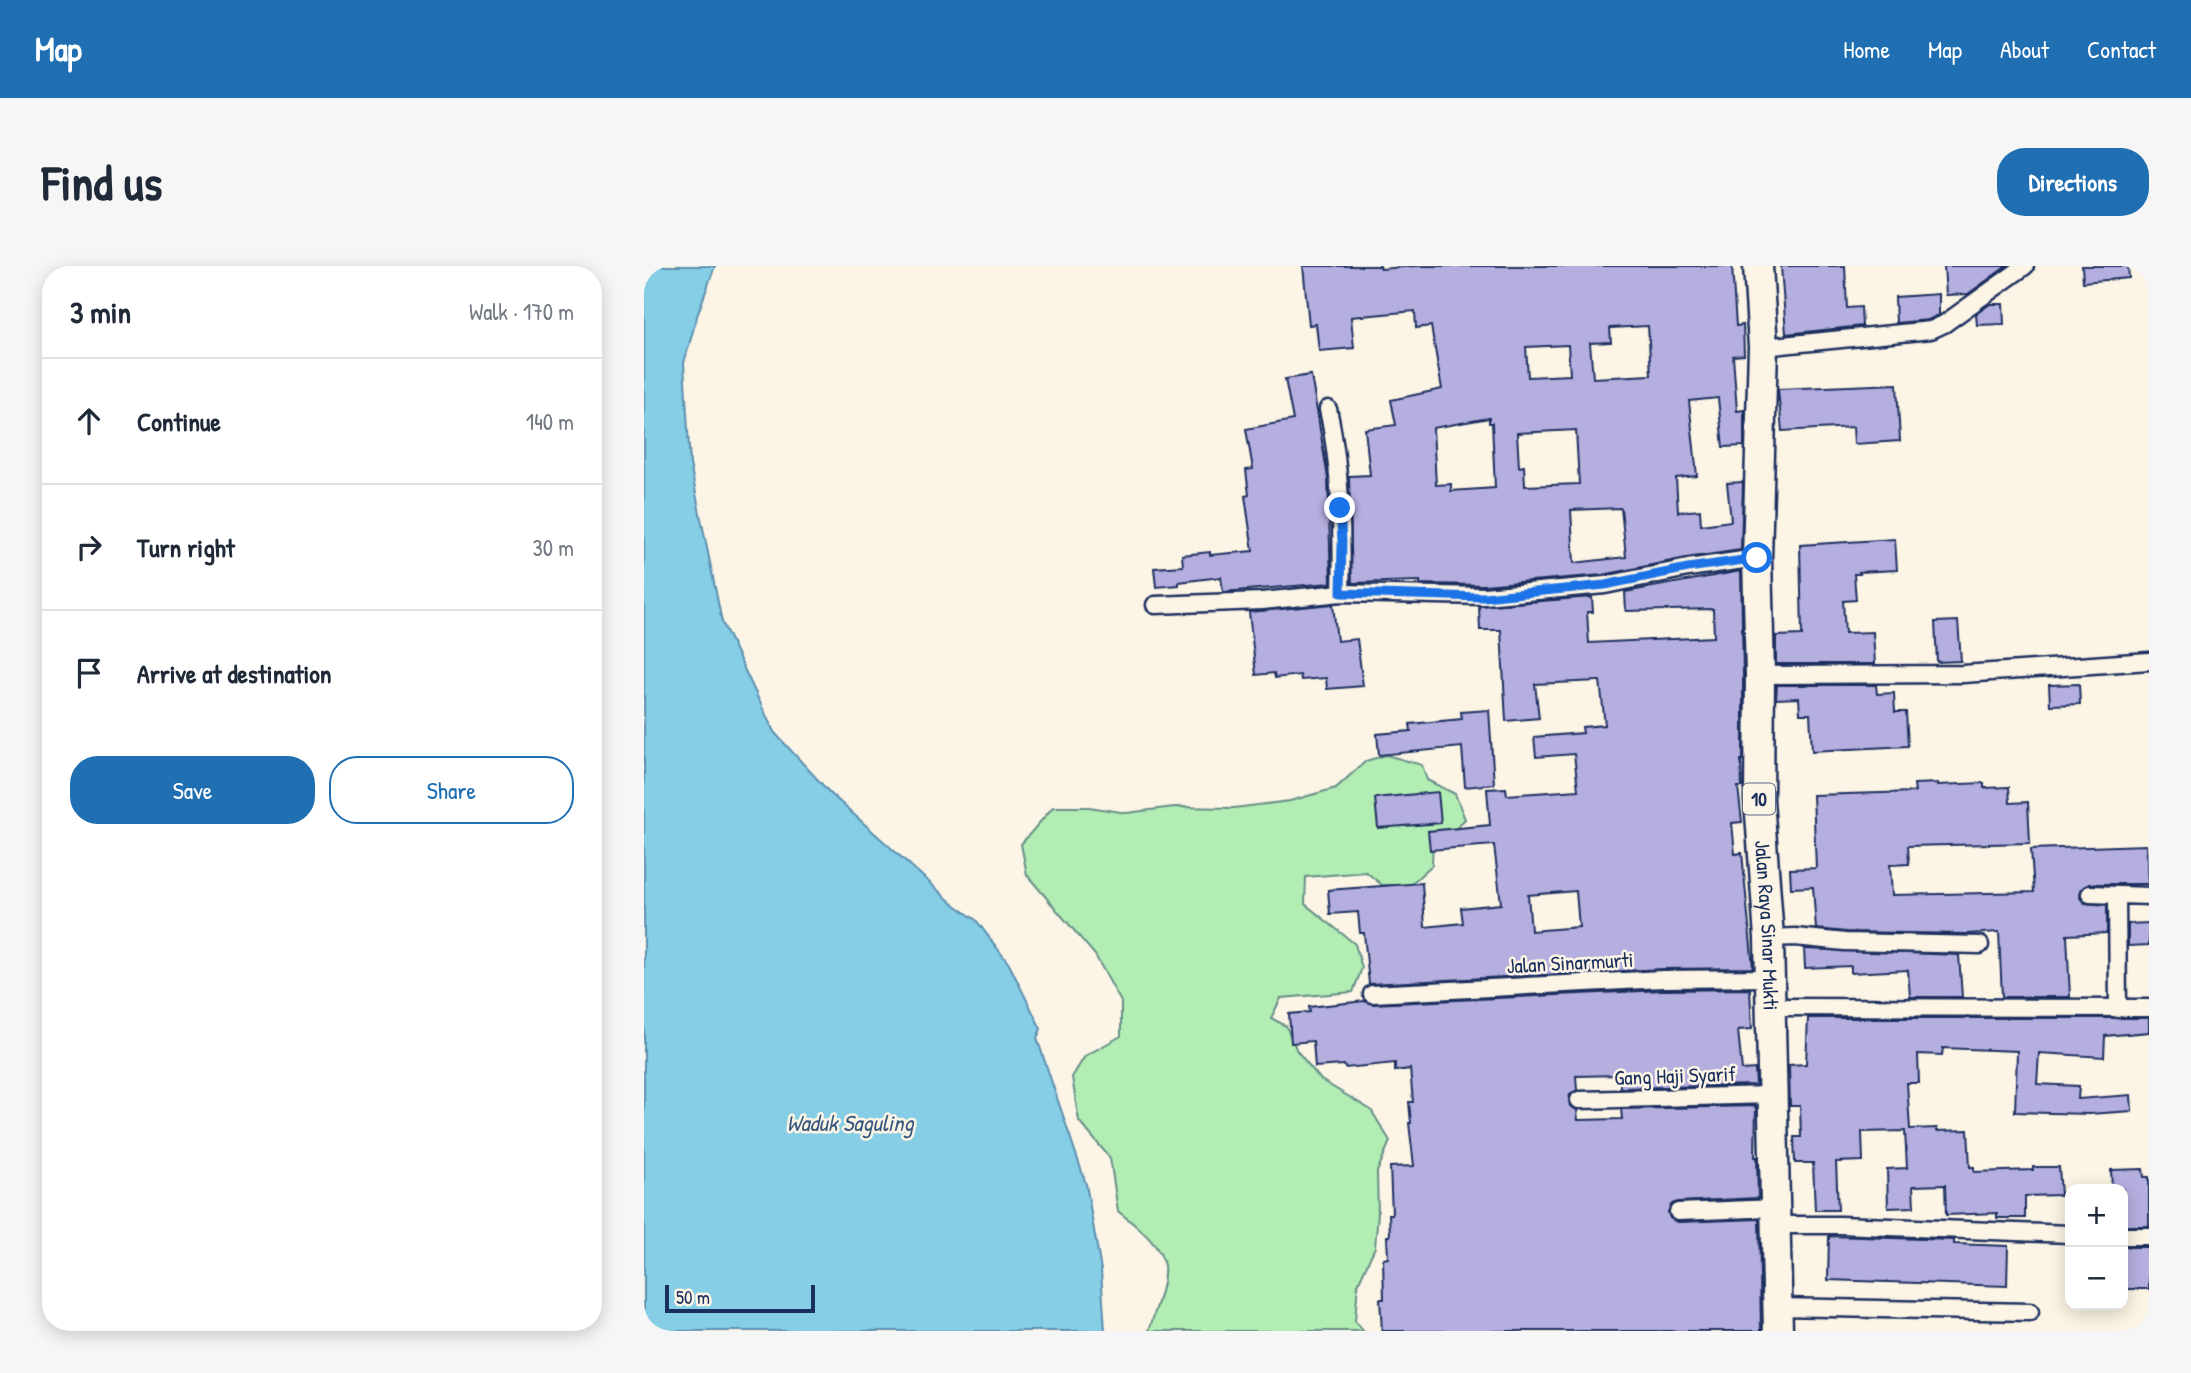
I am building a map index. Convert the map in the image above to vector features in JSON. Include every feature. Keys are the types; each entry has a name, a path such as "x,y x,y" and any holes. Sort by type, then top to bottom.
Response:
{"highway":[{"name":"Jalan Raya Sinar Mukti","path":"1758,266 1763,346 1757,558 1759,800 1769,938 1778,1319"}],"street":[{"path":"1763,346 1931,330 2025,266"},
{"path":"1328,409 1334,435 1341,519 1341,593"},
{"path":"1155,605 1262,601 1341,593 1484,597 1605,585 1688,568 1757,558"},
{"path":"1760,675 1963,674 2149,661"},
{"path":"2090,894 2149,896"},
{"path":"2117,896 2118,1009"},
{"path":"1769,938 1980,945"},
{"name":"Jalan Sinarmurti","path":"1372,994 1663,979 1770,978"},
{"path":"1770,1007 2149,1008"},
{"name":"Gang Haji Syarif","path":"1579,1100 1772,1095"},
{"path":"1678,1212 1776,1216 1840,1225 2065,1234"},
{"path":"2128,1236 2149,1236"},
{"path":"1778,1319 1825,1310 1939,1309 2031,1312"}],"green space":[{"path":"1386,755 1422,765 1427,780 1455,794 1465,819 1452,833 1433,836 1432,865 1410,885 1382,885 1366,872 1306,877 1305,904 1355,944 1362,968 1353,992 1281,998 1271,1018 1286,1026 1297,1051 1321,1080 1371,1110 1390,1141 1377,1172 1375,1247 1358,1284 1355,1321 1363,1331 1149,1331 1163,1281 1162,1258 1153,1242 1118,1211 1110,1158 1079,1121 1072,1077 1085,1056 1121,1036 1121,1002 1095,955 1027,875 1021,844 1053,807 1089,807 1127,813 1174,807 1234,808 1290,801 1336,788 1366,761"}],"water":[{"name":"Waduk Saguling","path":"644,266 715,266 684,363 690,464 722,622 774,732 830,793 951,902 976,920 1009,964 1041,1029 1037,1038 1086,1184 1101,1270 1105,1331 644,1331"}],"building":[{"path":"1303,266 1380,266 1381,269 1414,266 1732,266 1736,326 1743,325 1744,355 1733,356 1737,411 1744,410 1744,446 1723,447 1718,398 1689,401 1697,476 1676,478 1678,512 1700,510 1701,525 1731,521 1727,483 1743,482 1741,550 1603,575 1484,585 1420,584 1420,581 1352,583 1349,476 1370,475 1365,429 1396,425 1391,400 1442,389 1431,326 1416,328 1415,311 1351,317 1354,348 1319,351 1316,324 1309,325","holes":["1648,326 1651,375 1593,378 1590,343 1611,342 1610,328","1568,345 1570,375 1528,377 1526,347","1489,418 1489,423 1492,423 1495,488 1451,491 1451,484 1436,485 1433,428","1576,430 1579,484 1525,486 1524,466 1519,467 1517,433","1621,508 1626,557 1574,563 1571,510"]},
{"path":"1781,266 1845,266 1847,308 1861,307 1862,326 1786,334"},
{"path":"1944,266 2007,266 1968,294 1946,295"},
{"path":"2082,266 2128,266 2129,278 2083,282"},
{"path":"1939,294 1939,315 1928,320 1896,323 1895,297"},
{"path":"1990,304 2003,304 2004,324 1977,325 1976,314"},
{"path":"1311,375 1328,478 1331,583 1223,592 1221,577 1156,587 1154,568 1183,566 1182,555 1253,551 1245,496 1249,495 1246,470 1253,469 1246,429 1293,420 1285,379"},
{"path":"1897,384 1900,441 1854,444 1853,427 1782,431 1778,389"},
{"path":"1895,539 1897,570 1854,574 1856,600 1843,601 1845,633 1873,632 1875,664 1776,664 1776,636 1802,635 1800,545"},
{"path":"1741,571 1743,760 1742,787 1738,787 1742,822 1732,823 1735,854 1742,853 1753,968 1663,969 1369,984 1364,933 1360,933 1358,912 1330,914 1328,890 1422,883 1425,927 1463,923 1461,908 1501,904 1494,845 1430,850 1428,831 1490,825 1487,789 1506,788 1507,795 1578,790 1574,754 1536,757 1534,737 1583,733 1582,727 1605,725 1600,681 1535,684 1539,718 1506,721 1501,630 1480,630 1479,606 1592,597 1593,612 1587,612 1589,643 1714,637 1713,609 1626,611 1625,592","holes":["1576,891 1579,927 1531,931 1528,895"]},
{"path":"1333,604 1337,641 1357,639 1363,686 1327,689 1326,678 1301,680 1300,675 1275,678 1274,673 1256,675 1249,612"},
{"path":"1958,621 1961,661 1937,662 1935,622"},
{"path":"2079,684 2080,704 2050,705 2049,685"},
{"path":"1777,685 1876,685 1877,694 1894,693 1895,712 1906,712 1908,746 1812,751 1810,714 1800,714 1799,698 1776,699"},
{"path":"1489,710 1494,784 1465,787 1462,747 1379,755 1377,734 1411,731 1410,724 1462,719 1461,712"},
{"path":"1984,783 1984,788 2009,787 2010,803 2028,802 2030,843 1908,846 1909,864 1890,865 1892,895 2034,892 2031,849 2146,845 2148,884 2090,884 2081,889 2080,898 2085,903 2107,905 2107,933 2067,935 2070,997 2002,997 1999,932 1966,934 1816,929 1813,887 1791,888 1790,869 1816,868 1813,795 1915,792 1914,784"},
{"path":"1438,792 1441,823 1378,828 1375,798"},
{"path":"2149,923 2149,945 2128,946 2128,924"},
{"path":"1804,949 1959,955 1962,997 1910,997 1908,970 1851,973 1851,966 1805,968"},
{"path":"1750,989 1752,1029 1738,1030 1742,1070 1755,1069 1756,1085 1620,1088 1620,1075 1576,1076 1577,1090 1570,1094 1569,1101 1570,1106 1577,1110 1578,1120 1622,1119 1621,1109 1756,1106 1755,1157 1758,1198 1678,1202 1672,1204 1668,1212 1670,1218 1678,1222 1759,1219 1761,1331 1382,1331 1380,1299 1384,1299 1383,1259 1388,1258 1389,1214 1392,1214 1390,1167 1414,1166 1409,1123 1409,1102 1413,1102 1410,1069 1395,1071 1395,1063 1345,1068 1344,1065 1315,1067 1313,1041 1291,1043 1289,1014 1310,1012 1309,1007 1365,1001 1373,1004 1663,990"},
{"path":"1808,1018 2149,1018 2149,1032 2105,1036 2104,1057 2039,1053 2037,1084 2079,1086 2078,1099 2131,1095 2132,1111 2089,1114 2015,1112 2017,1051 1943,1048 1942,1055 1918,1054 1919,1083 1907,1083 1910,1129 1968,1130 1970,1167 1974,1167 1974,1172 2059,1167 2061,1195 2025,1196 2025,1218 1997,1218 1997,1213 1946,1215 1945,1185 1913,1186 1914,1207 1888,1208 1887,1169 1907,1168 1905,1131 1862,1132 1863,1161 1836,1162 1838,1210 1815,1210 1813,1163 1795,1163 1794,1137 1801,1137 1800,1106 1790,1106 1789,1065 1806,1064"},
{"path":"2143,1169 2144,1177 2149,1177 2149,1226 2128,1226 2128,1184 2112,1184 2111,1170"},
{"path":"1829,1236 1954,1240 1954,1244 2008,1246 2007,1286 1828,1280"},
{"path":"2128,1247 2149,1247 2149,1289 2128,1289"}],"route":[{"path":"1340,508 1341,593 1484,597 1605,585 1688,568 1757,558"}]}
